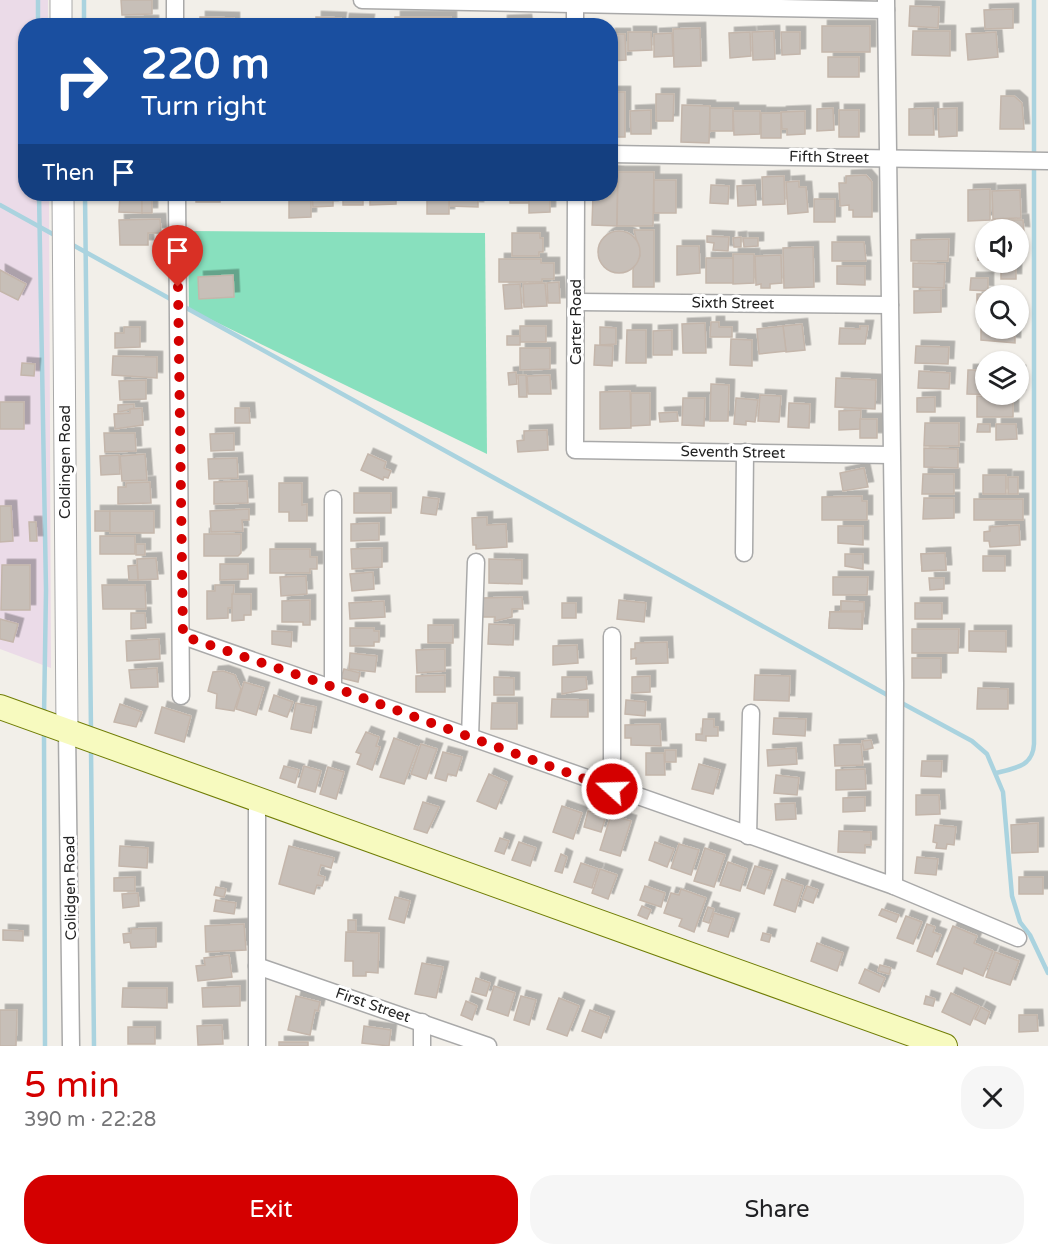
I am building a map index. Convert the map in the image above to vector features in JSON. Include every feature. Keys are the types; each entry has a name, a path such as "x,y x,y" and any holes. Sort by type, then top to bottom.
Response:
{"main road":[{"path":"0,707 945,1046"}],"street":[{"path":"61,0 61,18"},
{"path":"175,0 175,18"},
{"path":"362,0 886,5 895,683 894,886"},
{"path":"575,2 575,18"},
{"name":"Fifth Street","path":"618,154 1048,161"},
{"name":"Coldingen Road","path":"63,201 67,730"},
{"path":"177,201 182,696"},
{"name":"Carter Road","path":"575,450 576,201"},
{"name":"Sixth Street","path":"577,302 890,305"},
{"name":"Seventh Street","path":"575,450 891,455"},
{"path":"744,553 745,452"},
{"path":"333,499 333,687"},
{"path":"470,737 476,562"},
{"path":"183,636 333,687 612,789 894,886 1018,938"},
{"path":"612,636 612,789"},
{"path":"748,836 751,713"},
{"name":"Colidgen Road","path":"67,730 71,1046"},
{"path":"257,800 257,1046"},
{"name":"First Street","path":"257,966 488,1046"},
{"path":"422,1022 422,1046"}],"shaded area":[{"path":"0,0 48,0 48,18 18,18 18,201 49,201 51,668 0,649"}],"green space":[{"path":"188,231 485,233 487,454 189,309"}],"building":[{"path":"121,0 152,0 152,14 122,15"},
{"path":"910,6 939,7 938,28 909,26"},
{"path":"1013,9 1013,28 985,29 984,10"},
{"path":"395,17 451,17 451,18"},
{"path":"822,26 870,26 870,52 822,52"},
{"path":"700,28 701,66 674,67 673,29"},
{"path":"774,31 775,59 753,60 752,32"},
{"path":"913,31 950,31 950,56 912,55"},
{"path":"628,32 651,32 652,50 628,51"},
{"path":"750,32 751,56 730,58 729,33"},
{"path":"781,32 800,32 800,54 782,55"},
{"path":"996,32 998,57 968,60 966,34"},
{"path":"672,33 673,56 654,57 654,34"},
{"path":"618,34 625,34 626,60 618,60"},
{"path":"828,57 859,57 859,77 828,77"},
{"path":"618,92 625,92 625,137 618,137"},
{"path":"656,94 674,94 673,121 656,121"},
{"path":"1001,96 1014,96 1022,103 1024,129 1000,129"},
{"path":"682,105 710,106 709,143 681,142"},
{"path":"710,108 733,108 733,131 710,131"},
{"path":"833,108 834,130 817,131 817,109"},
{"path":"933,108 934,135 909,135 909,109"},
{"path":"957,108 957,136 939,137 938,109"},
{"path":"651,110 651,134 631,134 630,111"},
{"path":"839,110 859,110 859,137 839,137"},
{"path":"733,111 760,111 760,134 734,135"},
{"path":"805,111 805,134 787,135 787,129 782,129 781,112"},
{"path":"761,113 781,113 781,138 761,138"},
{"path":"618,172 654,172 653,226 617,226"},
{"path":"866,175 872,182 872,217 853,217 853,210 849,210 849,205 840,206 839,183 846,183 846,176"},
{"path":"784,176 785,204 763,205 762,177"},
{"path":"654,180 676,180 676,213 654,213"},
{"path":"799,181 799,187 806,187 808,212 788,214 786,182"},
{"path":"711,185 729,186 728,204 710,203"},
{"path":"755,185 756,205 738,206 737,186"},
{"path":"990,189 990,219 968,221 968,190"},
{"path":"1020,190 1021,218 993,219 992,191"},
{"path":"814,199 835,199 835,222 814,222"},
{"path":"120,201 142,201 142,213 119,212"},
{"path":"142,201 152,201 152,213 142,213"},
{"path":"196,201 220,201 220,202"},
{"path":"289,201 311,201 311,217 289,218"},
{"path":"313,201 333,201 333,206 313,207"},
{"path":"343,201 363,201 363,205 343,205"},
{"path":"370,201 396,201 396,204 370,205"},
{"path":"427,201 449,201 449,214 427,214"},
{"path":"449,201 478,201 478,207 449,206"},
{"path":"510,201 529,201 529,203 510,203"},
{"path":"529,201 550,201 550,212 529,213"},
{"path":"593,201 617,201 617,226 592,225"},
{"path":"160,219 161,233 148,233 148,245 120,245 119,220"},
{"path":"634,230 654,230 654,287 633,287 633,268 640,256"},
{"path":"619,231 634,237 640,252 634,267 619,273 604,267 598,252 604,237"},
{"path":"512,233 540,233 540,238 543,238 543,252 539,252 539,256 512,256"},
{"path":"707,236 729,237 728,251 713,250 714,243 707,242"},
{"path":"741,237 741,247 734,247 733,238"},
{"path":"743,238 758,238 758,246 744,247"},
{"path":"949,239 948,261 911,261 911,240"},
{"path":"832,242 864,242 866,261 832,261"},
{"path":"677,246 699,246 700,273 677,275"},
{"path":"813,247 814,287 784,288 783,248"},
{"path":"733,254 754,254 754,283 733,284"},
{"path":"781,255 782,283 770,284 770,288 761,288 761,284 756,285 755,256"},
{"path":"706,258 733,258 733,283 706,283"},
{"path":"499,259 541,259 541,263 554,263 554,279 542,279 542,282 499,282"},
{"path":"913,263 945,264 944,288 913,287"},
{"path":"837,266 865,266 865,285 837,284"},
{"path":"0,270 26,284 18,300 0,291"},
{"path":"1001,273 1016,273 1016,279 1001,279"},
{"path":"233,275 234,297 199,299 198,277"},
{"path":"971,278 988,278 988,285 975,285 975,290 970,290"},
{"path":"559,282 560,303 548,303 547,283"},
{"path":"545,283 547,306 524,307 523,284"},
{"path":"520,284 522,308 505,309 503,285"},
{"path":"941,290 941,312 914,313 914,291"},
{"path":"711,322 719,322 719,327 732,327 732,337 710,337"},
{"path":"705,323 706,353 683,353 682,324"},
{"path":"802,324 805,350 786,352 783,326"},
{"path":"520,326 546,326 546,342 520,342"},
{"path":"783,326 786,351 759,354 757,329"},
{"path":"860,326 868,326 865,344 839,344 840,328 860,329"},
{"path":"124,327 140,327 140,347 115,348 115,333 124,333"},
{"path":"600,327 616,328 616,344 600,345"},
{"path":"627,330 646,330 646,363 626,363"},
{"path":"672,330 672,355 653,355 653,331"},
{"path":"507,336 520,336 520,345 507,345"},
{"path":"731,339 752,340 752,366 730,365"},
{"path":"1015,339 1015,343 981,340"},
{"path":"595,345 613,346 612,366 594,365"},
{"path":"916,346 949,347 948,364 915,363"},
{"path":"520,348 550,348 550,369 520,370"},
{"path":"113,356 157,357 157,378 112,375"},
{"path":"22,363 35,364 34,376 21,375"},
{"path":"968,370 975,370 975,394 967,394"},
{"path":"919,371 950,373 949,389 918,388"},
{"path":"516,372 517,384 509,385 508,373"},
{"path":"518,375 526,375 527,397 519,397"},
{"path":"550,375 551,394 528,394 527,376"},
{"path":"836,378 876,380 875,409 835,407"},
{"path":"146,380 146,399 120,400 119,381"},
{"path":"711,384 729,385 728,421 710,421"},
{"path":"630,391 631,428 600,429 600,392"},
{"path":"631,393 650,393 650,425 631,426"},
{"path":"760,395 781,396 779,422 758,421"},
{"path":"935,397 935,412 917,412 917,398"},
{"path":"683,398 705,398 704,426 682,425"},
{"path":"736,398 758,400 755,422 746,421 746,425 734,424"},
{"path":"0,402 24,402 24,429 0,429"},
{"path":"789,403 810,404 809,428 788,427"},
{"path":"134,404 134,409 118,412 118,405"},
{"path":"977,405 1013,405 1013,417 977,417"},
{"path":"142,408 143,425 115,429 114,414 130,413 130,409"},
{"path":"235,408 249,408 250,423 235,423"},
{"path":"861,410 860,429 839,430 839,411"},
{"path":"677,412 678,421 660,422 659,413"},
{"path":"860,419 877,419 877,438 860,438"},
{"path":"925,423 959,423 959,446 924,446"},
{"path":"978,424 990,424 990,432 977,432"},
{"path":"996,424 1016,424 1017,439 996,440"},
{"path":"547,430 548,450 518,452 517,441 524,440 524,431"},
{"path":"104,433 135,433 136,451 105,452"},
{"path":"234,433 234,450 211,451 210,434"},
{"path":"924,448 958,449 958,468 924,467"},
{"path":"145,454 147,480 122,481 120,456"},
{"path":"368,454 386,462 384,468 391,471 388,478 384,477 383,480 361,470"},
{"path":"119,455 120,474 101,475 100,456"},
{"path":"237,458 238,478 209,479 208,459"},
{"path":"864,468 868,487 843,491 840,473"},
{"path":"923,474 954,474 954,494 922,494"},
{"path":"983,475 1006,475 1006,494 983,494"},
{"path":"1008,477 1018,477 1018,494 1008,494"},
{"path":"247,481 248,503 214,504 214,482"},
{"path":"150,482 151,503 118,504 118,487 126,487 126,483"},
{"path":"279,483 302,483 302,505 307,504 307,521 289,521 289,512 279,512"},
{"path":"354,493 391,493 391,513 354,513"},
{"path":"862,496 862,501 867,501 867,520 822,520 822,497"},
{"path":"423,497 439,499 436,515 421,513"},
{"path":"924,498 954,498 954,518 923,519"},
{"path":"974,499 1023,499 1023,520 974,520"},
{"path":"0,506 11,506 13,541 0,542"},
{"path":"249,509 249,520 242,520 243,531 211,532 210,511"},
{"path":"95,511 110,511 110,531 95,531"},
{"path":"110,511 154,511 154,533 110,533"},
{"path":"487,517 487,525 506,524 507,547 476,549 476,545 473,545 472,518"},
{"path":"29,522 36,522 37,541 30,541"},
{"path":"379,523 379,540 351,541 351,524"},
{"path":"1019,525 1020,545 990,547 989,541 984,541 984,532 990,531 990,527"},
{"path":"838,526 863,526 863,545 838,543"},
{"path":"204,534 241,534 241,553 238,556 204,556"},
{"path":"100,536 135,536 135,554 100,554"},
{"path":"136,544 145,544 145,555 136,555"},
{"path":"382,548 382,567 352,569 351,549"},
{"path":"270,549 310,549 310,557 317,557 317,569 310,569 310,573 270,573"},
{"path":"945,553 946,570 922,571 921,554"},
{"path":"945,553 946,570 922,571 921,554"},
{"path":"845,554 863,554 863,569 845,566"},
{"path":"983,556 1005,556 1005,571 983,571"},
{"path":"156,558 158,579 138,580 137,559"},
{"path":"489,559 522,560 522,584 489,583"},
{"path":"220,564 248,564 248,579 220,580"},
{"path":"2,565 30,565 30,610 1,610"},
{"path":"137,565 138,580 129,580 128,566"},
{"path":"373,572 374,589 352,591 350,574"},
{"path":"306,576 307,594 281,596 280,577"},
{"path":"833,577 868,577 867,595 833,595"},
{"path":"929,578 944,578 944,589 930,590"},
{"path":"102,585 145,585 146,609 103,609"},
{"path":"215,585 234,585 232,608 228,608 228,618 207,619 207,591 215,591"},
{"path":"232,594 251,594 251,615 244,615 244,620 232,621"},
{"path":"522,597 523,609 512,609 512,617 495,621 495,617 483,617 483,598"},
{"path":"310,600 310,625 303,625 303,622 282,622 282,601"},
{"path":"619,600 646,603 644,622 617,619"},
{"path":"384,601 385,617 350,619 349,603"},
{"path":"841,601 864,602 864,611 841,611"},
{"path":"841,601 864,602 864,611 841,611"},
{"path":"562,603 576,603 576,618 562,618"},
{"path":"915,603 942,603 942,619 915,619"},
{"path":"864,611 862,629 829,628 830,612"},
{"path":"830,612 862,612 862,629 829,628"},
{"path":"830,612 862,612 862,629 829,628"},
{"path":"131,613 145,613 146,628 131,629"},
{"path":"0,619 18,624 13,642 0,639"},
{"path":"489,624 514,625 513,645 488,644"},
{"path":"428,625 453,625 453,643 428,643"},
{"path":"350,628 374,628 374,631 379,631 379,642 374,642 374,646 350,646"},
{"path":"912,629 959,629 958,653 912,653"},
{"path":"272,631 292,632 291,647 272,644"},
{"path":"969,631 1006,631 1006,652 969,651"},
{"path":"159,639 160,659 127,661 126,641"},
{"path":"667,642 668,663 636,664 636,658 631,659 631,649 635,649 635,643"},
{"path":"577,645 578,663 553,665 553,646"},
{"path":"445,649 445,671 417,673 416,650"},
{"path":"350,653 377,656 375,672 349,669"},
{"path":"912,658 941,658 941,678 912,678"},
{"path":"157,668 158,687 131,688 129,670"},
{"path":"344,669 360,673 358,682 341,678"},
{"path":"223,671 235,675 241,689 234,711 216,708 217,694 208,691 213,672"},
{"path":"445,675 445,692 416,692 416,676"},
{"path":"755,675 790,676 789,701 754,700"},
{"path":"650,676 650,692 632,693 632,677"},
{"path":"494,677 514,678 514,695 494,695"},
{"path":"562,677 586,677 587,689 562,694"},
{"path":"244,682 264,688 256,715 236,709"},
{"path":"978,688 1008,689 1008,709 977,709"},
{"path":"274,695 293,702 287,717 269,711"},
{"path":"552,699 588,700 588,717 551,717"},
{"path":"626,700 646,702 645,716 625,714"},
{"path":"296,703 316,707 311,733 291,729"},
{"path":"492,703 517,703 517,729 491,729"},
{"path":"120,704 142,712 136,727 114,722"},
{"path":"162,707 191,716 184,742 155,733"},
{"path":"774,718 806,719 805,736 773,734"},
{"path":"703,719 714,719 714,727 718,727 718,736 706,736 706,741 696,740 696,734 702,734"},
{"path":"660,724 661,746 631,745 631,738 625,738 625,725"},
{"path":"366,732 379,737 376,746 380,747 372,770 357,764 361,754 356,752"},
{"path":"394,738 418,747 404,784 380,777"},
{"path":"871,740 873,748 864,750 862,741"},
{"path":"421,744 437,749 426,779 411,774"},
{"path":"861,744 863,765 835,766 834,745"},
{"path":"796,748 797,764 768,766 767,750"},
{"path":"665,750 676,750 676,762 665,762"},
{"path":"443,752 462,757 456,776 448,774 446,781 435,778"},
{"path":"646,753 664,753 665,775 646,775"},
{"path":"922,761 942,761 941,777 921,776"},
{"path":"699,764 720,770 713,794 692,789"},
{"path":"284,766 299,770 295,783 280,778"},
{"path":"304,766 321,771 315,792 298,787"},
{"path":"328,767 344,772 336,799 320,794"},
{"path":"865,769 866,789 836,790 836,770"},
{"path":"489,774 507,782 496,809 477,801"},
{"path":"776,775 799,778 797,795 774,793"},
{"path":"916,795 939,795 940,814 916,815"},
{"path":"865,797 865,811 843,812 843,798"},
{"path":"423,802 439,807 427,833 414,829"},
{"path":"795,803 796,819 776,820 775,804"},
{"path":"562,806 582,813 573,839 553,832"},
{"path":"588,811 606,816 601,832 584,827"},
{"path":"611,815 631,821 620,856 600,850"},
{"path":"1038,823 1038,852 1012,853 1011,825"},
{"path":"935,825 956,827 954,845 947,844 946,849 936,848 937,843 933,842"},
{"path":"839,831 871,832 871,845 865,845 865,853 838,852"},
{"path":"500,838 509,841 504,854 495,851"},
{"path":"519,842 536,848 530,866 512,860"},
{"path":"655,842 674,849 667,867 649,860"},
{"path":"679,844 699,850 691,875 671,868"},
{"path":"120,846 148,848 147,868 119,866"},
{"path":"289,846 334,858 331,868 321,865 318,875 325,877 322,886 317,885 314,894 279,884"},
{"path":"705,848 725,855 714,887 694,881"},
{"path":"561,854 567,857 562,873 555,871"},
{"path":"917,857 938,859 936,875 915,873"},
{"path":"728,862 747,869 740,891 720,885"},
{"path":"581,863 598,869 592,888 574,882"},
{"path":"755,866 772,871 764,894 747,888"},
{"path":"600,869 617,875 608,899 592,893"},
{"path":"135,877 135,891 114,891 114,878"},
{"path":"1019,877 1043,877 1043,894 1019,894"},
{"path":"782,879 803,886 795,912 774,905"},
{"path":"645,886 665,893 661,907 640,900"},
{"path":"807,886 818,890 813,903 802,899"},
{"path":"216,887 226,889 224,897 214,895"},
{"path":"681,889 706,898 694,932 679,926 682,919 664,913 671,893 679,895"},
{"path":"138,893 139,906 123,908 122,894"},
{"path":"395,897 410,901 404,923 389,919"},
{"path":"216,900 236,903 234,914 214,911"},
{"path":"642,906 651,910 647,919 638,915"},
{"path":"708,907 714,909 709,923 703,921"},
{"path":"882,909 899,915 896,922 879,915"},
{"path":"714,913 734,919 728,937 708,931"},
{"path":"906,916 922,922 913,944 897,938"},
{"path":"348,920 356,920 356,931 348,931"},
{"path":"244,924 246,950 206,952 205,926"},
{"path":"927,924 935,927 933,932 941,935 932,957 917,951"},
{"path":"953,926 977,936 974,943 993,951 983,976 964,968 962,974 937,964"},
{"path":"156,928 156,947 131,948 130,942 124,943 123,934 131,933 131,929"},
{"path":"3,930 23,931 23,941 3,940"},
{"path":"346,932 379,933 378,973 366,972 366,976 353,976 353,961 345,961"},
{"path":"763,933 771,935 769,942 761,940"},
{"path":"817,943 843,953 837,971 811,961"},
{"path":"995,952 1019,961 1010,985 986,977"},
{"path":"229,955 232,977 198,981 196,966 205,965 204,958"},
{"path":"422,963 443,967 436,998 415,994"},
{"path":"880,965 891,968 889,974 878,971"},
{"path":"865,969 885,978 879,992 859,983"},
{"path":"476,978 490,983 486,996 472,992"},
{"path":"240,986 240,1006 203,1007 202,988"},
{"path":"494,986 515,993 508,1016 487,1009"},
{"path":"123,988 167,988 167,1008 122,1007"},
{"path":"951,993 979,1006 970,1025 942,1012"},
{"path":"296,996 320,1002 318,1011 315,1010 310,1035 288,1030"},
{"path":"521,996 536,1000 529,1025 514,1020"},
{"path":"926,996 935,999 933,1006 924,1004"},
{"path":"559,998 579,1006 567,1036 547,1029"},
{"path":"466,1001 477,1006 472,1020 461,1015"},
{"path":"981,1007 990,1012 985,1024 975,1019"},
{"path":"0,1010 17,1010 16,1046 0,1046"},
{"path":"590,1010 609,1017 601,1038 582,1031"},
{"path":"1019,1015 1037,1015 1038,1031 1019,1032"},
{"path":"222,1025 223,1044 198,1045 197,1026"},
{"path":"364,1026 391,1030 389,1046 362,1043"},
{"path":"128,1027 155,1027 155,1044 128,1044"},
{"path":"279,1042 308,1042 308,1046 279,1046"}],"waterway":[{"path":"38,0 38,18"},
{"path":"84,0 84,18"},
{"path":"1034,0 1034,156"},
{"path":"996,773 1027,762 1034,744 1034,165"},
{"path":"39,201 46,590 44,716"},
{"path":"85,201 91,731"},
{"path":"0,205 58,237"},
{"path":"71,244 174,301"},
{"path":"181,305 891,697"},
{"path":"898,701 972,741 987,754 1003,792 1012,896 1020,922 1030,935 1048,973"},
{"path":"44,731 45,1046"},
{"path":"91,748 94,1046"}],"route":[{"path":"178,287 183,636 333,687 612,789"}]}
